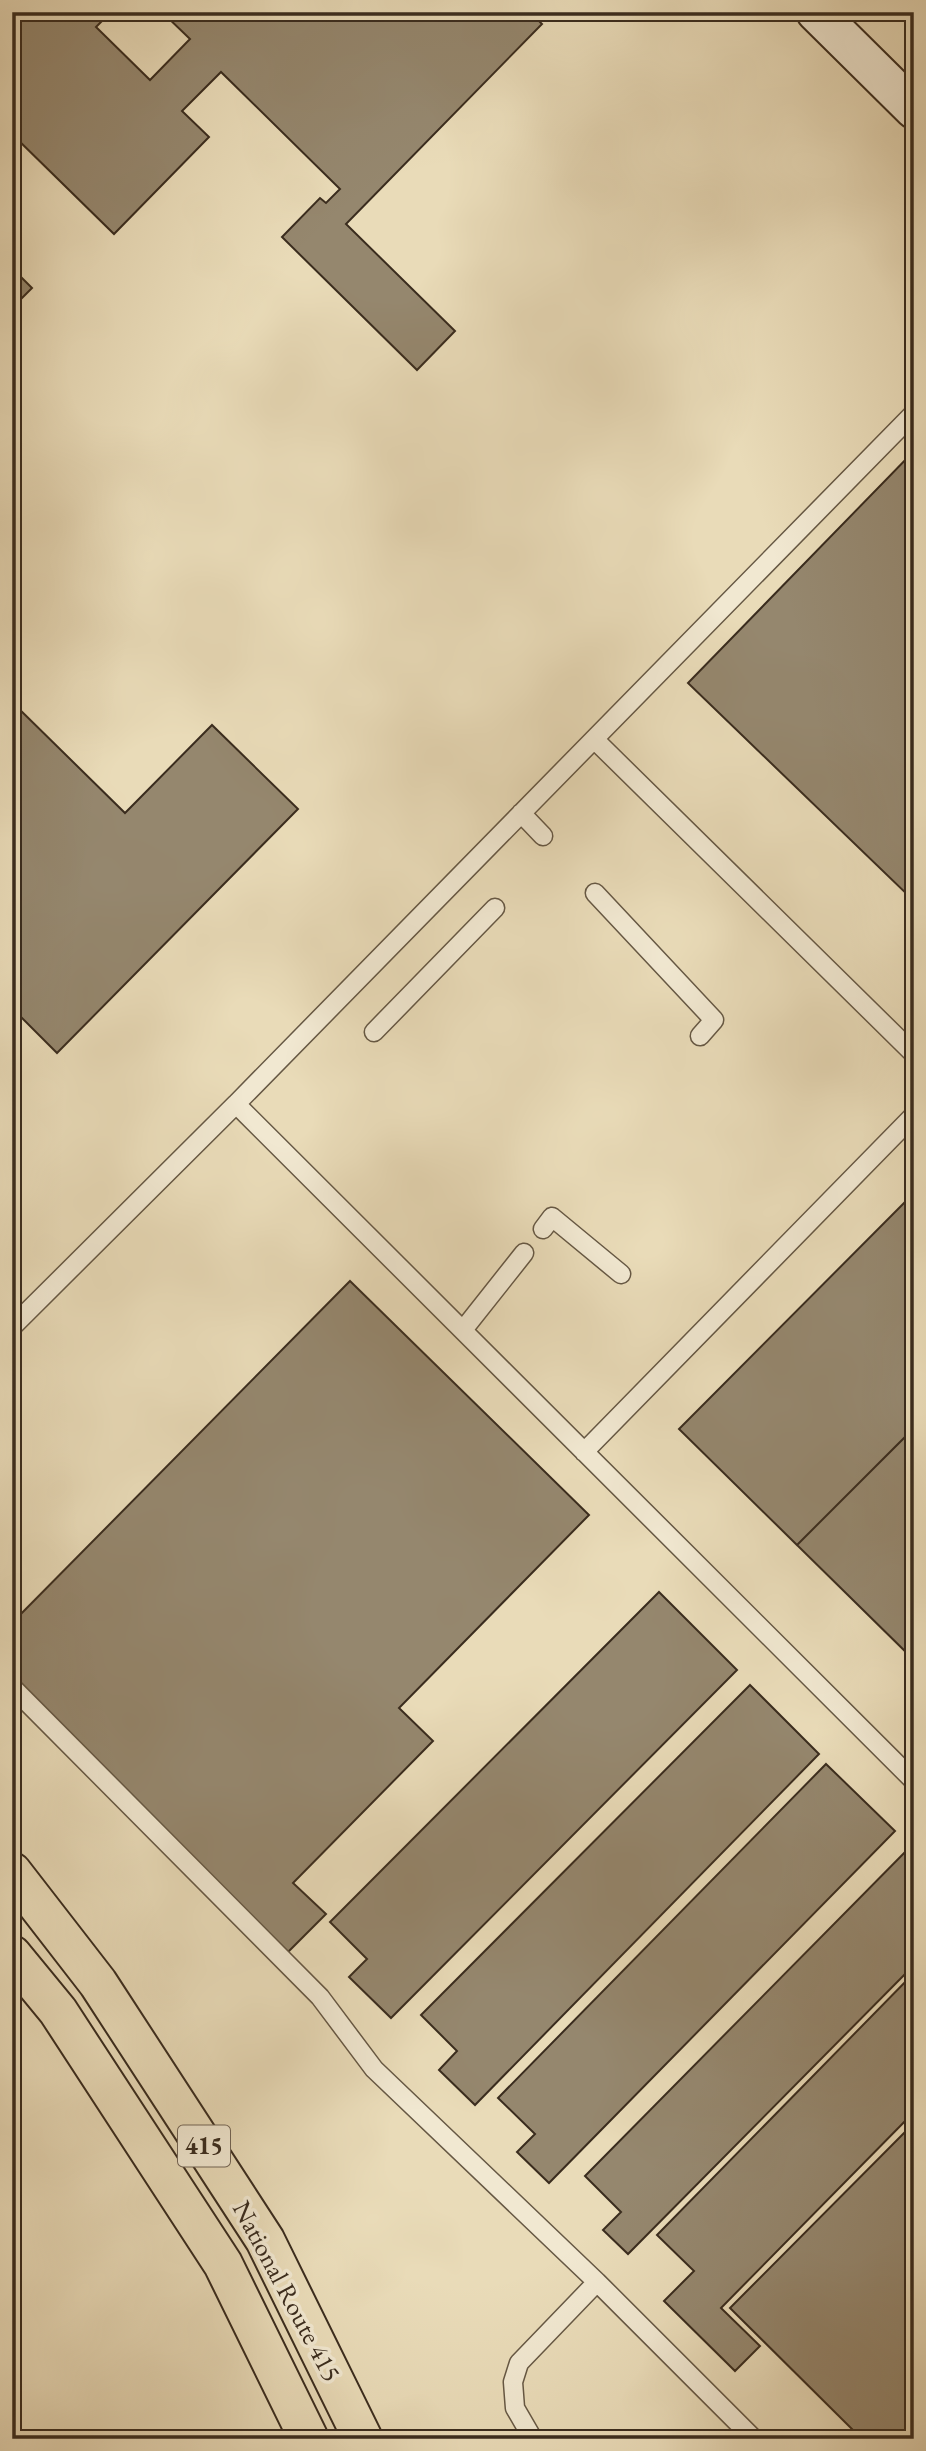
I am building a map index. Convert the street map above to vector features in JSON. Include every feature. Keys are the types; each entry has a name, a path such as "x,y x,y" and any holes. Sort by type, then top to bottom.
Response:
{"highway":[{"name":"National Route 415","path":"12,1872 98,1983 265,2240 363,2439"},
{"name":"National Route 415","path":"12,1955 58,2011 223,2264 309,2439"}],"main road":[{"path":"816,12 914,109"}],"lane":[{"path":"12,1327 236,1104 914,413"},
{"path":"594,739 914,1054"},
{"path":"521,813 543,836"},
{"path":"595,893 714,1020 700,1036"},
{"path":"374,1032 495,908"},
{"path":"236,1104 914,1781"},
{"path":"584,1452 914,1115"},
{"path":"543,1229 552,1217 621,1274"},
{"path":"463,1330 524,1253"},
{"path":"12,1687 320,1997 373,2069 597,2282 754,2439"},
{"path":"533,2439 515,2408 513,2382 519,2363 597,2282"}],"building":[{"path":"12,12 111,12 96,27 150,80 190,39 162,12 530,12 542,24 346,224 455,331 417,370 282,237 320,198 326,203 340,189 221,72 182,111 209,137 114,234 12,134"},
{"path":"12,268 32,288 12,308"},
{"path":"914,451 914,901 688,683"},
{"path":"12,702 125,813 212,725 298,809 57,1053 12,1008"},
{"path":"914,1193 914,1428 797,1545 679,1429"},
{"path":"350,1281 589,1515 399,1708 433,1741 293,1883 326,1914 288,1952 12,1681 12,1623"},
{"path":"914,1428 914,1660 797,1545"},
{"path":"659,1592 737,1670 391,2018 349,1977 367,1959 330,1922"},
{"path":"750,1685 819,1754 475,2105 439,2070 457,2051 421,2015"},
{"path":"826,1764 895,1831 549,2183 517,2152 535,2134 498,2098"},
{"path":"914,1843 914,1965 628,2254 603,2230 621,2212 585,2176"},
{"path":"914,1973 914,2112 721,2308 760,2346 735,2371 664,2301 694,2271 657,2235"},
{"path":"914,2123 914,2439 862,2439 730,2308"}]}
